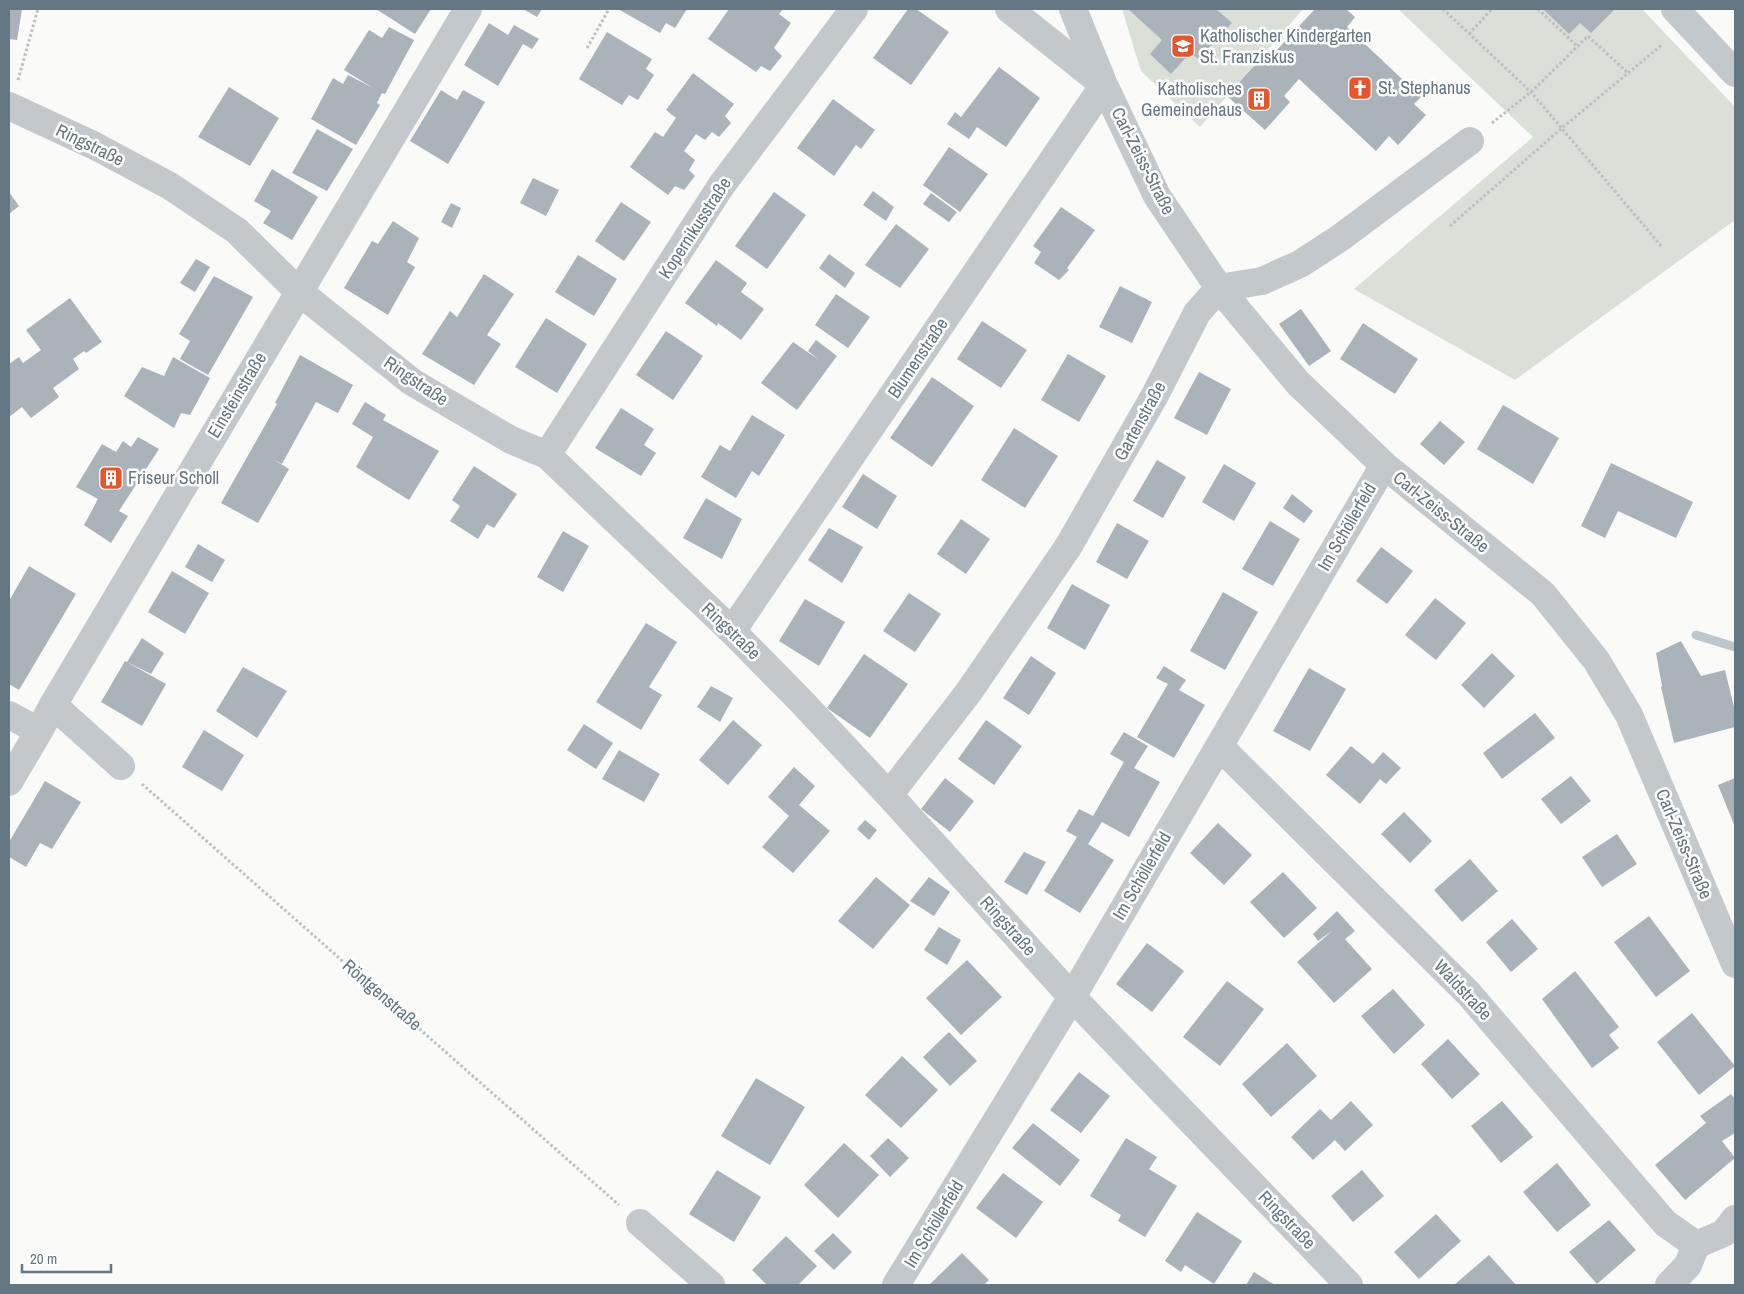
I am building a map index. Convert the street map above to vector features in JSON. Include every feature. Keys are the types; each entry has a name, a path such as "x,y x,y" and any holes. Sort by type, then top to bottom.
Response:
{"street":[{"name":"Einsteinstraße","path":"9,782 298,292 468,9"},
{"name":"Kopernikusstraße","path":"547,455 721,186 854,9"},
{"path":"1009,9 1104,85"},
{"name":"Carl-Zeiss-Straße","path":"1072,9 1104,85 1157,196 1219,288 1298,383 1384,465 1543,594 1596,660 1629,715 1735,964"},
{"path":"1675,9 1735,73"},
{"name":"Blumenstraße","path":"732,631 1104,85"},
{"name":"Ringstraße","path":"10,106 93,145 170,186 237,231 298,292 412,382 511,440 547,455 732,631 800,700 1072,997 1349,1285"},
{"path":"1219,288 1262,281 1300,264 1340,238 1470,141"},
{"name":"Gartenstraße","path":"889,795 968,693 1068,547 1156,395 1197,313 1219,288"},
{"name":"Im Schöllerfeld","path":"896,1285 1072,997 1384,465"},
{"path":"53,705 121,766"},
{"path":"9,715 39,731"},
{"name":"Waldstraße","path":"1219,746 1470,994 1665,1223 1696,1245"},
{"path":"1669,1285 1688,1265 1696,1245 1724,1233 1735,1219"},
{"path":"640,1223 711,1285"}],"path":[{"path":"10,106 38,9"},
{"path":"587,48 609,9"},
{"path":"1443,9 1531,92 1662,247"},
{"path":"1469,34 1492,9"},
{"path":"1538,9 1577,46"},
{"path":"1470,141 1531,92 1588,36 1629,74"},
{"path":"1450,226 1562,128 1663,44"},
{"name":"Röntgenstraße","path":"121,766 640,1223"}],"shaded area":[{"path":"1122,9 1303,9 1200,127 1141,71"},
{"path":"1398,9 1642,9 1735,107 1735,220 1515,380 1354,289 1533,137"}],"building":[{"path":"9,9 22,9 17,40 9,39"},
{"path":"376,9 431,9 415,34"},
{"path":"523,9 542,9 537,17"},
{"path":"618,9 687,9 675,28 666,23 660,33"},
{"path":"729,9 783,9 779,14 791,23 774,48 782,56 770,71 761,66 756,72 708,39"},
{"path":"908,9 916,9 949,32 911,85 873,58"},
{"name":"Katholischer Kindergarten St. Franziskus","path":"1128,9 1216,9 1232,23 1198,59 1191,52 1171,74 1150,54 1162,40"},
{"path":"1315,9 1346,9 1355,17 1347,27 1421,97 1414,104 1426,115 1398,145 1389,136 1376,151 1299,79 1284,96 1290,102 1265,130 1227,96 1271,50 1274,53"},
{"path":"1543,9 1615,9 1591,33 1580,23 1569,34"},
{"path":"489,23 508,35 514,25 539,39 532,49 523,44 498,86 464,65"},
{"path":"389,27 414,40 385,94 382,93 377,103 380,105 356,145 311,119 333,78 343,84 348,75 373,88 344,70 369,30 382,38"},
{"path":"607,32 652,59 646,69 654,75 638,100 629,95 622,105 579,79"},
{"path":"999,67 1040,98 1006,147 977,127 969,139 947,124 955,112 961,117"},
{"path":"693,73 734,104 725,116 731,123 719,137 712,132 705,140 696,134 684,151 695,160 689,170 695,176 684,190 675,186 668,195 630,167 655,132 663,137 676,118 666,110"},
{"path":"229,87 279,118 250,166 198,137"},
{"path":"441,90 457,100 463,90 485,102 448,164 410,141"},
{"path":"833,99 875,130 861,149 856,145 834,176 797,148"},
{"path":"317,129 353,149 327,191 292,173"},
{"path":"949,147 988,174 960,212 923,185"},
{"path":"272,169 318,197 292,240 263,223 271,211 254,201"},
{"path":"533,178 559,190 546,216 520,203"},
{"path":"873,191 894,207 886,221 863,205"},
{"path":"9,192 19,206 9,214"},
{"path":"774,192 806,215 767,269 735,246"},
{"path":"931,193 957,212 949,222 923,204"},
{"path":"621,202 651,222 624,261 595,241"},
{"path":"451,203 461,208 452,228 441,222"},
{"path":"1061,207 1095,230 1067,268 1069,270 1059,280 1034,263 1041,252 1033,246"},
{"path":"393,221 419,238 407,262 415,267 388,315 344,288 372,241 378,244"},
{"path":"896,224 929,249 900,288 865,265"},
{"path":"829,254 855,273 845,288 819,268"},
{"path":"578,255 617,279 594,316 555,292"},
{"path":"196,259 210,267 195,292 180,283"},
{"path":"716,260 747,283 741,292 764,309 741,340 718,323 717,326 685,303"},
{"path":"484,274 514,294 487,335 501,344 474,385 422,354 450,311 457,317"},
{"path":"214,276 253,297 208,375 180,359 190,341 179,334"},
{"path":"1120,286 1152,302 1132,343 1099,327"},
{"path":"836,294 870,317 848,348 815,325"},
{"path":"70,298 102,342 73,359 79,369 53,388 59,397 31,418 22,407 9,417 9,364 19,357 23,363 41,350 26,330"},
{"path":"1301,309 1331,351 1309,366 1279,324"},
{"path":"546,318 587,344 557,393 515,367"},
{"path":"982,321 1027,350 1001,388 957,359"},
{"path":"1363,323 1418,359 1395,394 1340,359"},
{"path":"666,331 703,356 673,400 636,375"},
{"path":"816,340 837,356 797,410 761,383 793,342 819,360 808,351"},
{"path":"1068,354 1106,376 1079,422 1041,400"},
{"path":"300,355 353,385 338,413 316,402 282,464 274,460 289,469 258,523 221,503 277,404 275,403"},
{"path":"173,357 210,378 190,415 181,413 174,428 124,396 142,367 164,376"},
{"path":"1199,372 1231,389 1207,435 1174,418"},
{"path":"932,377 974,406 932,467 890,438"},
{"path":"365,402 386,415 383,420 439,451 409,500 356,467 373,437 352,424"},
{"path":"1503,405 1559,438 1533,484 1477,449"},
{"path":"621,408 654,429 644,445 656,453 641,476 595,448"},
{"path":"752,415 785,435 759,476 752,471 736,498 701,477 720,445 730,451"},
{"path":"1440,421 1465,442 1444,465 1420,444"},
{"path":"1014,428 1058,456 1025,508 981,480"},
{"path":"138,437 159,449 119,511 128,516 111,543 84,525 98,499 76,487 102,444 116,452 123,441 131,447"},
{"path":"1157,460 1186,477 1163,518 1133,501"},
{"path":"1611,463 1693,502 1676,538 1618,511 1605,538 1581,526"},
{"path":"1224,464 1256,483 1234,521 1202,502"},
{"path":"474,466 517,494 494,528 487,524 478,539 450,521 460,506 452,500"},
{"path":"863,474 897,496 877,529 842,507"},
{"path":"1292,494 1313,511 1304,523 1283,508"},
{"path":"706,498 742,519 722,559 683,538"},
{"path":"961,519 990,539 966,574 937,554"},
{"path":"1270,521 1300,539 1273,586 1242,569"},
{"path":"1117,523 1149,541 1127,579 1096,562"},
{"path":"829,528 863,547 842,583 808,560"},
{"path":"563,531 589,546 563,592 537,577"},
{"path":"198,544 225,560 212,582 185,567"},
{"path":"1381,547 1413,571 1387,604 1356,581"},
{"path":"29,566 76,594 19,690 9,684 9,601"},
{"path":"172,571 209,593 185,634 148,612"},
{"path":"1072,584 1110,605 1085,650 1047,628"},
{"path":"1223,592 1258,612 1225,670 1190,651"},
{"path":"909,593 941,614 915,652 883,631"},
{"path":"1435,598 1466,623 1436,660 1405,635"},
{"path":"805,599 845,622 819,666 779,641"},
{"path":"646,623 677,642 649,687 662,695 641,730 596,702"},
{"path":"142,638 164,653 151,674 127,662"},
{"path":"1681,641 1701,676 1725,670 1735,711 1735,727 1674,743 1661,687 1656,653"},
{"path":"1492,653 1515,676 1484,708 1461,685"},
{"path":"864,654 908,684 870,738 827,708"},
{"path":"1031,656 1056,673 1029,715 1003,698"},
{"path":"125,661 166,684 142,726 101,702"},
{"path":"1164,666 1186,680 1179,690 1205,705 1174,758 1137,737 1168,684 1156,678"},
{"path":"243,667 287,691 257,738 216,711"},
{"path":"1309,668 1346,689 1310,751 1273,731"},
{"path":"711,686 733,698 720,722 697,707"},
{"path":"1535,713 1555,738 1502,779 1483,753"},
{"path":"733,720 762,745 728,785 699,760"},
{"path":"986,720 1022,746 994,785 958,759"},
{"path":"584,724 613,743 596,769 567,750"},
{"path":"204,730 244,755 222,791 182,767"},
{"path":"1124,732 1148,746 1134,768 1160,782 1129,837 1102,822 1088,844 1114,860 1080,913 1044,891 1077,837 1066,831 1079,809 1093,816 1124,762 1110,754"},
{"path":"1351,746 1373,764 1383,752 1401,768 1386,784 1380,779 1360,804 1326,775"},
{"path":"619,750 660,774 644,802 602,779"},
{"path":"794,767 815,786 799,805 830,831 793,873 762,847 789,816 768,797"},
{"path":"1571,776 1591,801 1561,824 1541,799"},
{"path":"945,778 974,801 950,832 921,809"},
{"path":"1735,778 1735,827 1718,785"},
{"path":"45,781 81,802 52,849 40,843 26,867 9,857 9,842"},
{"path":"1404,812 1432,841 1410,863 1381,834"},
{"path":"865,820 877,830 869,840 857,829"},
{"path":"1218,823 1252,855 1224,885 1190,853"},
{"path":"1617,834 1637,864 1602,887 1582,857"},
{"path":"1024,852 1046,862 1027,895 1004,882"},
{"path":"1470,859 1498,891 1462,922 1434,890"},
{"path":"1283,872 1317,908 1284,938 1250,902"},
{"path":"876,877 910,905 873,949 838,921"},
{"path":"929,877 950,892 934,916 910,901"},
{"path":"1337,911 1355,931 1345,939 1372,969 1334,1003 1297,962 1333,930 1318,941 1313,934"},
{"path":"1649,916 1690,971 1656,997 1614,942"},
{"path":"1512,919 1538,949 1511,972 1486,942"},
{"path":"939,927 961,940 947,965 924,950"},
{"path":"1147,943 1184,971 1152,1012 1116,984"},
{"path":"967,960 1002,997 961,1035 926,998"},
{"path":"1575,971 1619,1027 1609,1035 1619,1048 1592,1068 1542,999"},
{"path":"1227,981 1264,1009 1220,1066 1183,1037"},
{"path":"1393,989 1425,1025 1394,1054 1361,1016"},
{"path":"1692,1013 1735,1066 1699,1095 1657,1042"},
{"path":"949,1032 977,1061 950,1086 923,1057"},
{"path":"1448,1039 1480,1074 1452,1099 1421,1064"},
{"path":"1287,1043 1317,1076 1271,1117 1242,1084"},
{"path":"902,1056 938,1090 901,1128 865,1095"},
{"path":"1079,1072 1110,1096 1081,1133 1050,1110"},
{"path":"756,1078 805,1107 770,1165 721,1136"},
{"path":"1731,1094 1735,1099 1735,1133 1722,1141 1735,1158 1685,1200 1655,1165 1706,1123 1700,1116"},
{"path":"1351,1101 1373,1125 1345,1151 1335,1140 1313,1160 1291,1137 1320,1109 1331,1120"},
{"path":"1502,1101 1533,1137 1501,1163 1471,1126"},
{"path":"1033,1123 1080,1160 1060,1186 1012,1148"},
{"path":"888,1138 909,1158 890,1177 870,1156"},
{"path":"1126,1138 1157,1157 1149,1169 1177,1186 1145,1237 1118,1221 1121,1215 1090,1196"},
{"path":"844,1143 879,1175 838,1218 804,1185"},
{"path":"1557,1163 1591,1205 1557,1232 1523,1192"},
{"path":"717,1170 761,1197 734,1242 689,1214"},
{"path":"1362,1170 1384,1196 1353,1222 1331,1196"},
{"path":"1003,1173 1043,1202 1016,1238 976,1208"},
{"path":"1197,1212 1242,1241 1214,1284 1185,1265 1181,1272 1165,1261"},
{"path":"1436,1214 1461,1241 1419,1279 1394,1252"},
{"path":"1609,1220 1636,1250 1597,1284 1569,1252"},
{"path":"833,1233 852,1252 834,1270 814,1251"},
{"path":"786,1236 817,1266 798,1285 767,1285 752,1270"},
{"path":"962,1253 989,1280 984,1285 929,1285"},
{"path":"1489,1255 1516,1285 1454,1285"},
{"path":"1254,1272 1275,1285 1246,1285"}],"waterway":[{"path":"1696,635 1735,647"}],"place":[{"name":"Katholischer Kindergarten St. Franziskus","path":"1183,46"},
{"name":"St. Stephanus","path":"1360,88"},
{"name":"Katholisches Gemeindehaus","path":"1259,99"},
{"name":"Friseur Scholl","path":"111,478"}]}
